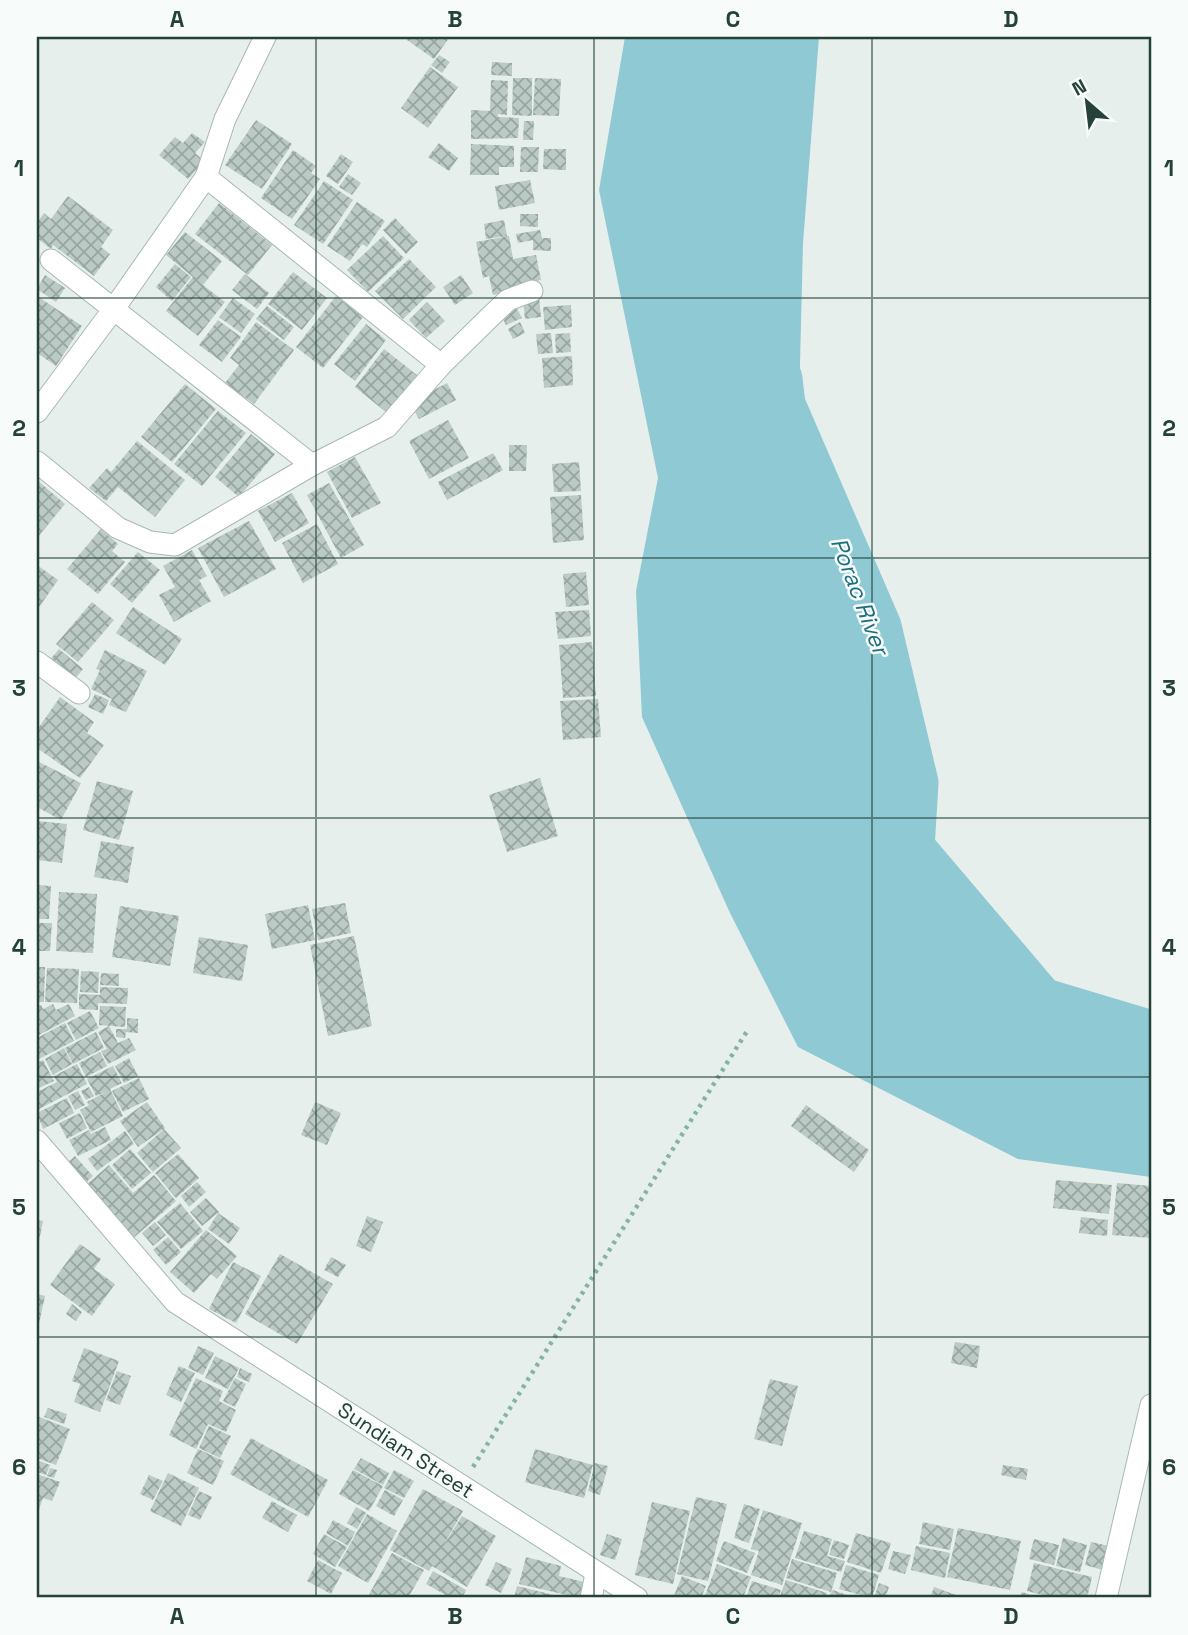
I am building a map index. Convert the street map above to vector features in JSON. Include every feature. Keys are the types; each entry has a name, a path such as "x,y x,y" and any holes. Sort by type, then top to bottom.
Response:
{"street":[{"path":"37,412 113,310 206,177 225,119 265,37"},
{"path":"206,177 441,365"},
{"path":"51,260 312,465"},
{"path":"37,462 118,528 150,542 175,545 312,465 387,427 441,365 509,300 532,291"},
{"path":"37,662 79,693"},
{"name":"Sundiam Street","path":"37,1141 175,1302 636,1598"},
{"path":"1106,1598 1151,1405"},
{"path":"592,1598 596,1574"}],"path":[{"path":"461,1486 749,1028"}],"water":[{"path":"625,37 819,37 803,243 798,444 877,627 910,848 984,962 1102,1044 1151,1051 1151,1177 1018,1159 798,1047 730,913 642,717 636,591 658,478 599,190"}],"building":[{"path":"409,37 449,38 434,59 407,40"},
{"path":"439,55 450,62 442,73 431,65"},
{"path":"492,62 512,63 512,76 491,75"},
{"path":"430,67 458,87 428,128 401,108"},
{"path":"513,78 532,78 532,116 512,115"},
{"path":"535,78 561,79 559,116 533,115"},
{"path":"491,80 508,81 507,115 498,114 498,117 519,118 518,138 471,139 471,110 490,111"},
{"path":"256,120 292,144 262,189 225,165"},
{"path":"524,121 534,121 533,140 523,140"},
{"path":"192,133 205,142 195,153 204,161 188,179 159,155 175,137 183,143"},
{"path":"439,143 458,158 449,171 428,157"},
{"path":"471,144 514,146 514,167 499,167 499,175 470,175"},
{"path":"521,147 539,147 538,172 520,172"},
{"path":"544,149 566,149 566,170 543,169"},
{"path":"293,150 316,166 311,173 320,179 292,219 261,198"},
{"path":"341,154 353,162 338,184 326,176"},
{"path":"348,174 361,183 352,195 339,187"},
{"path":"530,180 535,203 499,210 495,186"},
{"path":"324,181 353,200 323,244 294,225"},
{"path":"68,196 113,230 101,247 110,254 94,276 53,245 51,249 37,238 37,223 44,213 51,219"},
{"path":"357,202 385,221 367,247 362,244 350,261 327,246"},
{"path":"219,203 272,245 248,275 195,234"},
{"path":"520,214 538,214 538,227 520,226"},
{"path":"395,218 418,242 406,254 383,230"},
{"path":"504,220 507,236 486,239 484,224"},
{"path":"540,230 542,238 551,238 551,251 533,250 533,240 518,243 516,234"},
{"path":"185,232 222,261 203,285 225,302 198,336 166,311 193,277 166,255"},
{"path":"383,236 404,258 368,292 347,270"},
{"path":"509,236 513,259 536,255 541,280 517,285 518,290 493,295 489,276 483,278 476,242"},
{"path":"409,259 436,287 403,319 375,291"},
{"path":"175,264 191,277 172,301 156,287"},
{"path":"293,272 327,298 302,330 268,304"},
{"path":"245,274 269,293 257,309 232,290"},
{"path":"45,275 65,288 56,302 37,289"},
{"path":"461,275 473,293 455,305 443,287"},
{"path":"37,296 82,326 56,366 37,353"},
{"path":"336,296 363,317 323,368 296,347"},
{"path":"539,297 541,317 525,319 523,299"},
{"path":"233,298 255,314 241,333 219,317"},
{"path":"427,302 445,321 426,338 409,320"},
{"path":"514,303 522,318 506,325 499,311"},
{"path":"571,305 572,327 545,330 543,307"},
{"path":"267,306 294,327 284,340 256,319"},
{"path":"218,320 241,337 222,362 199,345"},
{"path":"256,322 294,350 254,404 225,383 239,365 230,358"},
{"path":"520,322 525,333 513,339 508,329"},
{"path":"366,324 386,340 355,381 334,364"},
{"path":"551,333 553,353 538,354 536,334"},
{"path":"570,333 571,352 556,353 555,334"},
{"path":"384,349 422,379 392,417 355,387"},
{"path":"572,356 573,385 544,388 542,358"},
{"path":"447,383 456,400 419,419 410,403"},
{"path":"185,384 216,409 172,462 141,437"},
{"path":"218,411 246,433 202,486 174,464"},
{"path":"448,420 469,458 429,479 409,441"},
{"path":"251,434 275,454 239,497 215,477"},
{"path":"137,441 185,480 155,517 118,487 106,501 89,488 107,468 111,472"},
{"path":"509,445 527,445 526,471 509,471"},
{"path":"493,453 503,470 447,500 438,482"},
{"path":"355,457 381,503 352,518 327,472"},
{"path":"579,462 581,491 554,492 552,464"},
{"path":"37,480 65,504 37,538"},
{"path":"329,483 364,545 341,558 307,495"},
{"path":"292,493 309,523 275,542 258,511"},
{"path":"581,495 584,540 553,543 550,497"},
{"path":"249,521 276,569 224,597 198,548"},
{"path":"317,524 338,564 303,583 282,543"},
{"path":"101,529 118,544 112,551 125,562 98,594 67,569"},
{"path":"192,550 207,576 199,580 211,601 174,622 159,595 175,587 163,566"},
{"path":"138,552 160,570 132,603 110,584"},
{"path":"37,565 58,580 37,610"},
{"path":"586,572 589,605 566,607 563,574"},
{"path":"92,602 114,620 78,662 56,644"},
{"path":"133,607 182,639 165,665 116,633"},
{"path":"589,610 591,636 558,639 555,612"},
{"path":"592,642 596,696 563,698 559,645"},
{"path":"59,649 83,669 73,681 49,661"},
{"path":"105,650 147,671 126,712 109,705 112,699 91,689"},
{"path":"95,694 109,700 103,714 88,707"},
{"path":"60,697 94,722 87,733 104,745 80,778 37,748 37,730"},
{"path":"598,699 601,737 563,740 560,701"},
{"path":"37,761 81,783 61,820 37,807"},
{"path":"540,778 558,836 507,852 489,795"},
{"path":"97,781 133,791 119,840 83,830"},
{"path":"37,821 67,824 62,863 37,860"},
{"path":"101,841 134,847 128,883 94,877"},
{"path":"37,885 51,886 49,919 37,919"},
{"path":"59,892 97,894 93,953 56,951"},
{"path":"345,903 351,933 318,940 312,909"},
{"path":"308,905 315,940 272,949 265,914"},
{"path":"120,906 179,916 170,966 112,957"},
{"path":"38,923 52,923 50,951 37,951"},
{"path":"354,936 372,1026 328,1036 310,945"},
{"path":"199,937 248,945 242,981 193,973"},
{"path":"37,967 45,967 44,1002 37,1002"},
{"path":"47,968 79,969 77,1003 45,1002"},
{"path":"81,971 99,972 98,993 80,992"},
{"path":"101,973 119,974 119,986 100,985"},
{"path":"100,987 128,988 127,1004 98,1003 98,1010 79,1009 79,994 100,995"},
{"path":"53,1004 56,1010 69,1004 75,1016 37,1036 37,1007 41,1005 43,1009"},
{"path":"100,1006 126,1007 125,1027 99,1025"},
{"path":"90,1011 99,1028 76,1040 67,1023"},
{"path":"127,1018 138,1019 138,1033 126,1032 125,1038 116,1037 116,1029 127,1029"},
{"path":"65,1023 74,1041 37,1060 37,1038"},
{"path":"109,1026 118,1043 129,1038 136,1050 108,1064 101,1051 107,1049 98,1032"},
{"path":"96,1032 104,1048 73,1064 65,1048"},
{"path":"64,1048 72,1064 53,1075 45,1059"},
{"path":"100,1052 107,1066 86,1077 79,1063"},
{"path":"129,1058 138,1076 124,1083 115,1066"},
{"path":"43,1060 54,1081 37,1089 37,1063"},
{"path":"77,1064 87,1084 37,1110 37,1092 57,1082 54,1076"},
{"path":"113,1066 122,1083 110,1089 123,1116 91,1132 80,1110 89,1105 87,1102 106,1092 96,1096 87,1079"},
{"path":"139,1078 149,1099 123,1112 112,1091"},
{"path":"89,1087 94,1096 86,1100 81,1091"},
{"path":"78,1091 85,1105 75,1110 68,1096"},
{"path":"67,1098 74,1113 43,1129 37,1113"},
{"path":"147,1102 165,1128 138,1147 120,1121"},
{"path":"315,1102 341,1113 327,1145 301,1135"},
{"path":"806,1105 869,1150 854,1172 791,1126"},
{"path":"80,1113 87,1128 67,1139 59,1123"},
{"path":"105,1127 111,1140 78,1156 69,1140 89,1130 91,1134"},
{"path":"164,1129 181,1148 153,1172 137,1153"},
{"path":"125,1131 134,1144 97,1171 88,1159"},
{"path":"130,1149 151,1173 132,1189 112,1165"},
{"path":"178,1154 199,1178 176,1198 155,1173"},
{"path":"75,1156 93,1176 82,1186 64,1166"},
{"path":"109,1165 133,1193 154,1175 176,1201 130,1241 84,1187"},
{"path":"1056,1180 1112,1185 1109,1214 1053,1208"},
{"path":"197,1182 206,1192 189,1207 181,1196"},
{"path":"1117,1183 1151,1186 1151,1238 1112,1235"},
{"path":"206,1198 219,1212 202,1226 190,1212"},
{"path":"180,1203 203,1231 181,1249 157,1222"},
{"path":"218,1213 240,1228 229,1244 208,1229"},
{"path":"367,1216 383,1222 371,1252 356,1246"},
{"path":"1081,1217 1108,1220 1107,1236 1079,1233"},
{"path":"37,1220 43,1221 38,1246 37,1246"},
{"path":"155,1222 166,1235 153,1246 142,1233"},
{"path":"206,1230 237,1256 217,1279 211,1274 194,1293 170,1272"},
{"path":"168,1237 181,1252 166,1265 153,1250"},
{"path":"80,1244 101,1259 94,1269 115,1284 92,1316 50,1285"},
{"path":"280,1254 333,1284 297,1344 245,1314"},
{"path":"331,1257 346,1265 338,1277 324,1270"},
{"path":"233,1262 261,1276 236,1323 209,1309"},
{"path":"37,1294 45,1296 38,1328 37,1328"},
{"path":"72,1304 82,1312 76,1321 66,1314"},
{"path":"955,1342 980,1346 977,1368 951,1363"},
{"path":"198,1346 214,1353 203,1375 188,1368"},
{"path":"84,1348 119,1361 100,1412 74,1402 80,1384 72,1381"},
{"path":"215,1356 239,1368 228,1389 205,1378"},
{"path":"179,1366 195,1373 181,1402 166,1395"},
{"path":"240,1368 252,1374 249,1382 237,1377"},
{"path":"117,1371 131,1376 120,1405 106,1400"},
{"path":"196,1378 223,1391 219,1401 236,1410 226,1432 208,1424 196,1449 169,1435"},
{"path":"235,1378 246,1384 235,1407 223,1401"},
{"path":"770,1379 798,1386 782,1446 754,1439"},
{"path":"48,1408 67,1414 64,1424 44,1417"},
{"path":"37,1416 70,1429 56,1465 37,1458"},
{"path":"209,1426 231,1436 220,1458 199,1448"},
{"path":"251,1438 328,1480 308,1517 230,1474"},
{"path":"198,1449 224,1461 213,1485 187,1473"},
{"path":"535,1449 593,1465 584,1498 525,1482"},
{"path":"361,1458 389,1473 383,1485 354,1469"},
{"path":"37,1460 50,1465 46,1475 37,1472"},
{"path":"595,1463 608,1466 600,1495 588,1491"},
{"path":"1003,1465 1028,1469 1026,1480 1001,1475"},
{"path":"50,1468 57,1470 54,1478 47,1476"},
{"path":"353,1470 383,1486 369,1511 339,1494"},
{"path":"394,1470 414,1481 404,1498 384,1488"},
{"path":"168,1473 199,1488 181,1526 150,1511"},
{"path":"37,1474 60,1482 52,1501 43,1498 37,1515"},
{"path":"149,1475 163,1481 153,1500 140,1494"},
{"path":"423,1489 463,1511 442,1548 462,1516 496,1536 467,1587 432,1566 429,1571 390,1550"},
{"path":"385,1490 403,1500 394,1516 376,1506"},
{"path":"199,1491 212,1497 200,1520 188,1515"},
{"path":"696,1497 727,1504 708,1581 677,1574"},
{"path":"272,1501 297,1515 288,1532 262,1518"},
{"path":"652,1502 690,1511 673,1584 635,1575"},
{"path":"744,1504 760,1509 749,1543 734,1538"},
{"path":"356,1507 366,1513 357,1529 347,1523"},
{"path":"763,1510 802,1523 782,1585 751,1575 759,1551 751,1549"},
{"path":"367,1514 397,1531 368,1583 338,1566"},
{"path":"333,1520 355,1532 348,1546 326,1533"},
{"path":"923,1522 954,1529 950,1550 919,1544"},
{"path":"958,1528 1021,1541 1010,1590 947,1577"},
{"path":"804,1531 832,1539 827,1556 845,1561 841,1572 795,1558"},
{"path":"856,1533 891,1543 881,1573 847,1562"},
{"path":"324,1534 347,1547 335,1567 313,1554"},
{"path":"607,1534 622,1539 615,1560 600,1555"},
{"path":"1063,1538 1087,1545 1080,1572 1056,1566"},
{"path":"1034,1539 1059,1545 1054,1565 1029,1559"},
{"path":"834,1540 849,1545 844,1559 829,1555"},
{"path":"724,1541 755,1553 747,1573 716,1561"},
{"path":"1091,1542 1109,1546 1103,1570 1085,1565"},
{"path":"916,1546 950,1553 945,1578 911,1570"},
{"path":"893,1551 911,1555 905,1574 888,1569"},
{"path":"392,1553 424,1570 408,1598 367,1598"},
{"path":"526,1557 561,1566 559,1576 584,1582 580,1598 519,1584"},
{"path":"792,1559 837,1573 831,1592 786,1578"},
{"path":"318,1560 342,1573 331,1594 307,1581"},
{"path":"496,1562 512,1569 501,1593 485,1585"},
{"path":"1034,1563 1092,1577 1087,1598 1055,1598 1027,1591"},
{"path":"717,1564 751,1577 743,1598 704,1598"},
{"path":"846,1565 879,1575 872,1598 839,1589"},
{"path":"433,1571 466,1590 462,1598 451,1598 426,1584"},
{"path":"682,1576 706,1586 701,1598 673,1598"},
{"path":"786,1580 827,1593 825,1598 779,1598"},
{"path":"752,1581 781,1590 778,1598 746,1598"},
{"path":"879,1583 889,1587 885,1598 874,1598"},
{"path":"517,1586 562,1597 562,1598 514,1598"},
{"path":"934,1587 964,1598 930,1598"},
{"path":"833,1590 856,1598 827,1598"},
{"path":"1022,1592 1041,1598 1019,1598"}],"waterway":[{"name":"Porac River","path":"778,379 781,405 877,627 914,783 910,848 1041,1002 1151,1035"}]}
